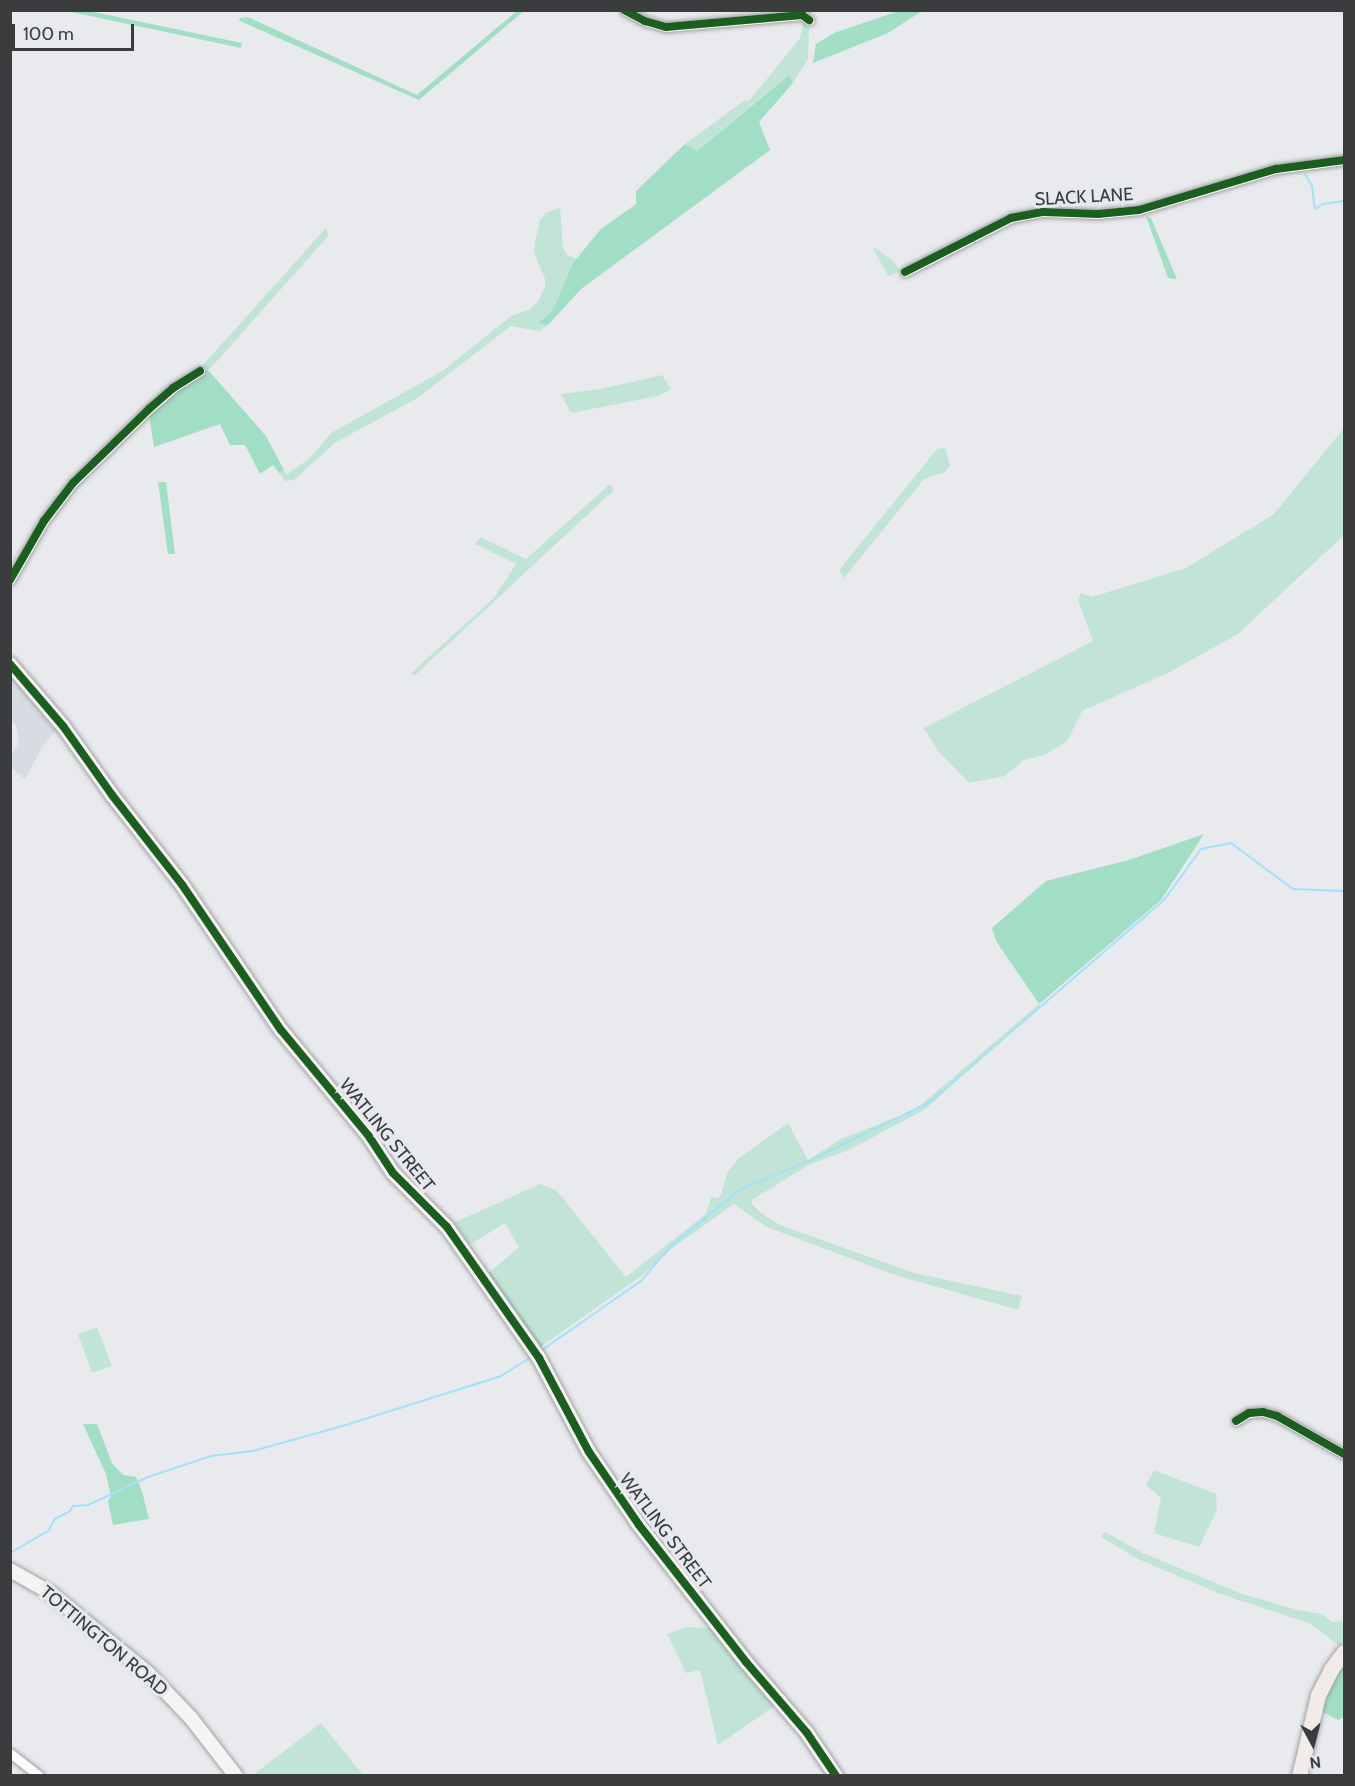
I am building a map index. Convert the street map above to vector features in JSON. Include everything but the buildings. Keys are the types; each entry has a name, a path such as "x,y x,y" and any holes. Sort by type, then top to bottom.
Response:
{"main road":[{"path":"1299,1776 1318,1695 1331,1669 1344,1652"}],"street":[{"path":"624,10 645,21 666,27 802,15 809,20"},
{"name":"SLACK LANE","path":"905,272 1011,218 1042,213 1098,214 1139,210 1276,169 1344,160"},
{"path":"10,580 44,521 73,483 172,388 200,371"},
{"name":"WATLING STREET","path":"10,664 63,726 112,795 183,886 282,1030 368,1135 393,1173 451,1233 533,1349 589,1452 634,1517 747,1662 807,1733 836,1776"},
{"path":"1236,1421 1249,1413 1263,1412 1277,1416 1344,1454"},
{"name":"TOTTINGTON ROAD","path":"10,1570 49,1592 148,1673 191,1718 236,1776"},
{"path":"10,1753 39,1776"}],"shaded area":[{"path":"10,673 59,728 44,744 25,779 11,768 11,756 19,742 16,726 11,720"}],"green space":[{"path":"518,10 524,11 419,100 240,21 239,18 248,17 417,95"},
{"path":"67,11 89,11 242,43 241,48"},
{"path":"899,11 922,11 888,33 813,63 816,44 834,33"},
{"path":"800,19 807,22 809,27 808,59 793,83 788,75 697,151 685,144 745,100 749,101 800,38 803,22"},
{"path":"789,75 793,83 759,122 770,150 581,289 548,325 539,323 554,308 573,263 601,229 636,204 636,191 685,144 697,151"},
{"path":"560,208 563,247 567,255 577,259 554,308 540,322 548,325 539,331 511,326 416,399 336,442 294,480 285,481 279,473 284,470 287,474 309,459 331,433 444,370 511,316 529,310 537,303 545,287 545,279 534,252 540,220 546,213"},
{"path":"1146,216 1151,218 1177,279 1168,278"},
{"path":"326,228 329,235 219,359 208,370 202,366"},
{"path":"872,246 892,260 901,271 888,276"},
{"path":"208,370 266,436 284,470 279,473 273,465 260,474 245,445 230,445 220,424 154,447 149,414 172,393"},
{"path":"662,375 671,389 658,396 571,413 561,394 601,389"},
{"path":"1344,428 1344,535 1238,634 1168,673 1082,711 1067,741 1045,755 1024,760 1005,776 969,783 938,751 924,728 1093,641 1078,600 1081,593 1092,597 1186,568 1274,514"},
{"path":"945,448 950,465 945,472 924,479 844,578 839,570 937,449"},
{"path":"158,482 166,482 175,554 168,554"},
{"path":"610,484 614,490 414,676 411,673 494,598 516,564 475,544 480,537 526,559"},
{"path":"1204,834 1161,900 1039,1004 996,941 992,928 1046,881 1129,860"},
{"path":"1039,1004 1040,1007 924,1110 849,1150 810,1164 752,1200 752,1204 761,1213 780,1225 914,1273 1022,1296 1018,1310 895,1275 767,1227 734,1204 675,1246 644,1274 543,1345 490,1272 519,1247 505,1223 466,1247 451,1224 540,1184 557,1191 626,1277 706,1214 711,1197 717,1198 721,1195 727,1173 738,1159 788,1123 808,1160 841,1139 907,1113 922,1104"},
{"path":"490,1272 543,1345 539,1348 486,1276"},
{"path":"97,1327 112,1366 92,1373 78,1334"},
{"path":"83,1424 97,1424 112,1463 123,1475 136,1477 149,1519 113,1525 108,1501 111,1496 106,1474"},
{"path":"1154,1470 1216,1494 1217,1510 1199,1547 1154,1533 1161,1498 1146,1485"},
{"path":"1105,1532 1143,1553 1242,1594 1298,1610 1322,1614 1332,1622 1344,1621 1344,1640 1339,1646 1311,1624 1218,1593 1138,1559 1101,1537"},
{"path":"687,1627 713,1628 776,1705 718,1745 700,1670 686,1673 667,1634"},
{"path":"1344,1662 1344,1717 1338,1720 1319,1710"},
{"path":"321,1723 363,1775 253,1775"}],"waterway":[{"path":"1305,174 1312,186 1315,209 1323,204 1344,201"},
{"path":"542,1350 641,1281 671,1246 741,1189 809,1161 930,1102 1164,900 1201,849 1231,843 1293,889 1344,891"},
{"path":"10,1553 48,1531 55,1519 70,1511 73,1506 88,1505 148,1477 211,1456 253,1451 349,1424 501,1376 530,1358"}],"cycle path":[{"path":"624,10 645,21 666,27 802,15 809,20"},
{"path":"905,272 1011,218 1043,212 1098,214 1139,210 1276,169 1344,160"},
{"path":"10,580 44,521 73,483 149,409 173,388 200,371"},
{"path":"10,664 63,726 112,795 183,886 281,1030 368,1135 393,1173 447,1227 539,1358 589,1452 639,1525 746,1662 807,1733 836,1776"},
{"path":"1236,1421 1249,1413 1263,1412 1277,1416 1344,1454"}]}
